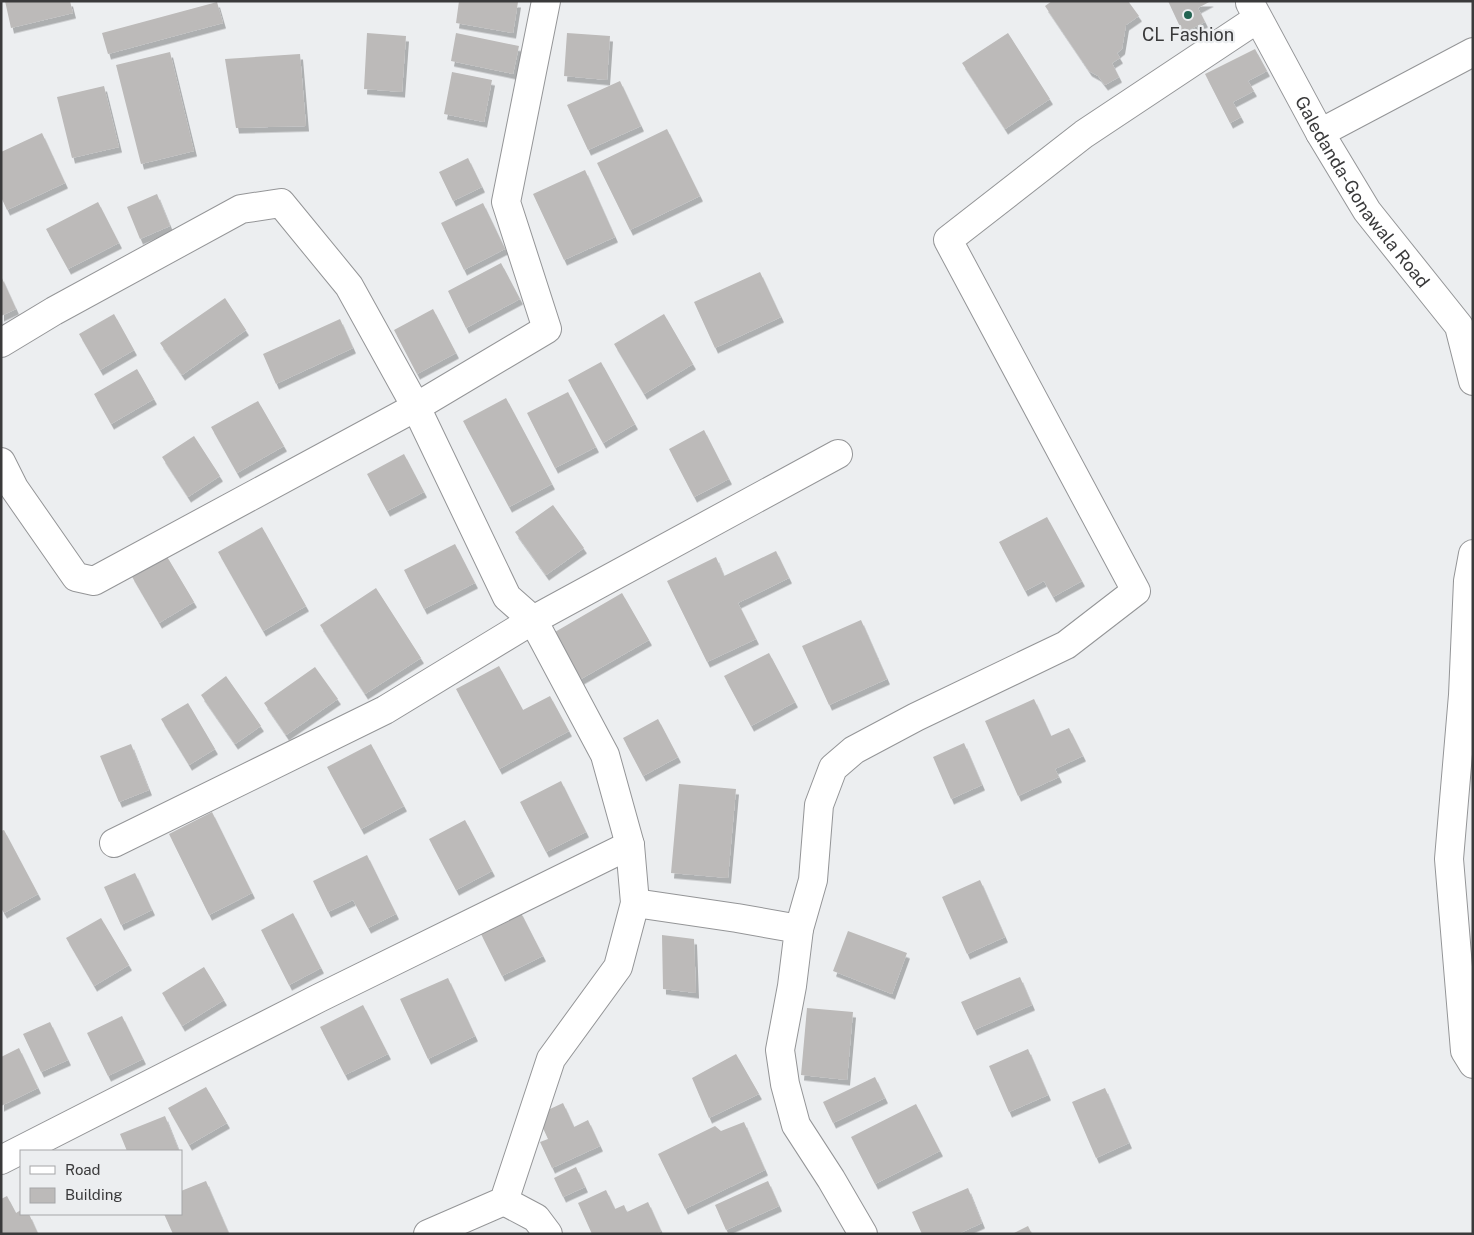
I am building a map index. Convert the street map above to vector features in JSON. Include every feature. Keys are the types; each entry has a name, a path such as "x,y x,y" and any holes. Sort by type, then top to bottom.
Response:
{"street":[{"path":"1,462 14,488 76,577 94,581 416,407 547,329 506,202 546,1"},
{"path":"863,1234 831,1179 796,1125 785,1084 780,1050 792,986 799,930 814,880 819,805 834,768 854,750 916,716 1066,645 1136,592 948,240 1084,134 1253,10"},
{"name":"Galedanda-Gonawala Road","path":"1253,10 1320,133 1367,212 1459,326 1473,381"},
{"path":"1320,133 1473,52"},
{"path":"1,343 54,311 241,209 281,203 349,286 416,407 507,597 533,620 606,755 630,846 635,903 618,967 551,1059 504,1201 428,1234"},
{"path":"114,842 385,710 533,620 838,454"},
{"path":"1473,554 1449,859 1465,1051 1473,1064"},
{"path":"21,1150 319,998 630,846"},
{"path":"635,903 738,918 799,930"},
{"path":"1,1160 20,1150"},
{"path":"504,1201 536,1218 548,1234"}],"building":[{"path":"5,1 70,1 73,13 11,28"},
{"path":"459,1 518,2 513,33 456,23"},
{"path":"1052,1 1128,1 1139,16 1126,25 1122,49 1117,53 1120,58 1112,63 1119,77 1105,85 1098,76 1089,71 1045,6"},
{"name":"CL Fashion","path":"1168,1 1211,1 1198,8 1205,22 1183,33"},
{"path":"217,2 223,23 108,54 102,33"},
{"path":"367,33 406,36 402,92 364,89"},
{"path":"456,33 519,46 513,74 451,61"},
{"path":"567,33 610,36 607,80 564,76"},
{"path":"1008,33 1050,99 1005,129 962,63"},
{"path":"1255,49 1267,71 1248,81 1254,91 1233,102 1241,117 1230,123 1205,74"},
{"path":"170,52 194,151 141,164 116,65"},
{"path":"300,54 306,126 236,128 225,59"},
{"path":"452,72 492,80 484,122 444,114"},
{"path":"620,81 641,126 588,150 567,105"},
{"path":"104,86 119,147 72,158 57,97"},
{"path":"667,129 700,196 630,230 597,163"},
{"path":"42,133 65,183 7,210 1,197 1,152"},
{"path":"468,158 482,187 453,201 439,172"},
{"path":"585,170 615,237 564,260 533,194"},
{"path":"157,194 170,226 140,239 127,207"},
{"path":"98,202 119,243 68,269 46,229"},
{"path":"483,203 505,249 464,270 441,223"},
{"path":"501,263 520,299 466,328 448,291"},
{"path":"760,272 781,317 715,348 694,302"},
{"path":"1,276 16,309 1,316"},
{"path":"225,298 246,330 182,375 160,343"},
{"path":"433,309 456,353 417,374 394,330"},
{"path":"114,314 134,350 100,370 79,334"},
{"path":"664,314 693,364 644,394 614,344"},
{"path":"340,319 353,348 276,384 263,354"},
{"path":"601,362 635,424 603,443 568,380"},
{"path":"137,369 154,399 111,424 94,394"},
{"path":"568,392 596,447 555,468 527,413"},
{"path":"506,398 552,484 509,507 463,421"},
{"path":"258,401 284,446 237,473 211,427"},
{"path":"704,430 729,479 694,497 669,449"},
{"path":"194,436 220,476 188,497 162,457"},
{"path":"404,454 424,492 387,511 367,474"},
{"path":"553,505 584,548 546,575 515,532"},
{"path":"1047,517 1082,581 1053,597 1044,581 1025,591 999,542"},
{"path":"262,527 306,606 263,631 218,552"},
{"path":"455,544 475,583 424,609 404,570"},
{"path":"776,551 789,578 738,603 756,639 707,662 667,581 716,557 724,576"},
{"path":"166,555 194,602 159,623 131,575"},
{"path":"376,588 421,658 365,694 320,625"},
{"path":"622,593 649,640 581,679 555,632"},
{"path":"861,620 887,679 829,705 802,646"},
{"path":"769,653 795,702 751,726 724,676"},
{"path":"499,666 523,710 550,696 569,731 499,769 456,689"},
{"path":"315,667 338,699 286,735 264,703"},
{"path":"226,676 261,726 235,744 201,695"},
{"path":"1034,699 1051,736 1069,728 1083,756 1055,769 1059,777 1018,796 985,721"},
{"path":"188,703 215,749 189,765 161,719"},
{"path":"658,719 678,757 643,776 623,738"},
{"path":"964,743 982,785 951,799 933,757"},
{"path":"131,744 149,790 119,802 100,756"},
{"path":"371,744 404,806 361,829 327,767"},
{"path":"561,781 586,832 546,852 520,802"},
{"path":"679,784 736,789 728,878 671,873"},
{"path":"212,812 252,893 209,915 169,834"},
{"path":"465,820 492,871 456,890 429,839"},
{"path":"4,830 38,894 4,913 1,908 1,831"},
{"path":"367,855 396,914 368,928 353,900 328,912 313,881"},
{"path":"135,873 152,910 121,925 104,887"},
{"path":"980,880 1005,937 967,954 942,897"},
{"path":"520,911 543,956 502,976 480,932"},
{"path":"293,913 321,968 289,985 261,930"},
{"path":"101,918 129,965 94,986 66,938"},
{"path":"848,931 907,953 892,994 833,971"},
{"path":"662,935 694,939 696,993 663,989"},
{"path":"204,967 224,1000 182,1026 162,993"},
{"path":"1020,977 1032,1005 974,1030 961,1002"},
{"path":"448,978 475,1036 428,1059 400,999"},
{"path":"363,1005 388,1054 345,1075 320,1027"},
{"path":"807,1008 853,1012 847,1080 801,1075"},
{"path":"122,1016 143,1059 108,1076 87,1033"},
{"path":"50,1022 68,1060 41,1072 23,1034"},
{"path":"19,1048 38,1088 1,1106 1,1057"},
{"path":"1028,1049 1048,1095 1009,1112 989,1066"},
{"path":"736,1054 759,1094 709,1118 692,1078"},
{"path":"875,1077 885,1098 833,1123 823,1102"},
{"path":"206,1087 227,1123 189,1145 168,1108"},
{"path":"1105,1088 1129,1143 1096,1158 1072,1102"},
{"path":"563,1103 574,1127 588,1120 600,1146 552,1168 540,1142 548,1139 537,1115"},
{"path":"916,1104 940,1151 875,1184 851,1137"},
{"path":"165,1116 179,1150 127,1150 120,1134"},
{"path":"744,1122 765,1170 685,1209 658,1154 715,1126 721,1131"},
{"path":"576,1167 585,1187 563,1197 554,1178"},
{"path":"206,1181 229,1234 173,1234 164,1215 182,1215 182,1191"},
{"path":"768,1181 779,1206 726,1230 715,1205"},
{"path":"968,1188 982,1223 958,1234 922,1234 912,1212"},
{"path":"606,1190 615,1209 624,1205 627,1212 648,1202 661,1231 656,1234 592,1234 578,1203"},
{"path":"7,1196 16,1213 20,1211 20,1215 29,1215 38,1234 1,1234 1,1199"},
{"path":"1028,1226 1032,1234 1012,1234"}],"place":[{"name":"CL Fashion","path":"1188,15"}]}
